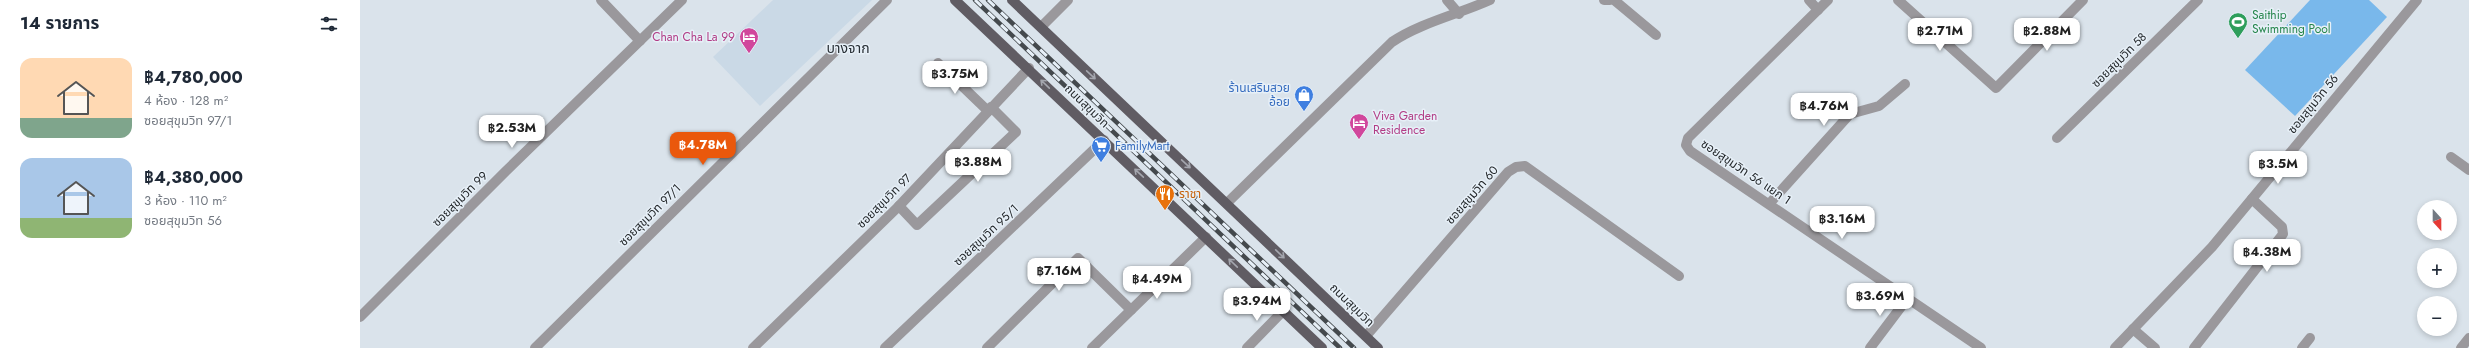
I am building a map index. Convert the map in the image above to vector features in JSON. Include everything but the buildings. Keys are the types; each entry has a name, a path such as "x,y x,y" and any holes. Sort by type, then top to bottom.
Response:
{"main road":[{"name":"ถนนสุขุมวิท","path":"955,0 1029,68 1322,348"},
{"name":"ถนนสุขุมวิท","path":"1012,0 1378,348"}],"street":[{"path":"601,0 640,41"},
{"name":"ซอยสุขุมวิท 99","path":"360,317 506,170 682,0"},
{"name":"ซอยสุขุมวิท 97/1","path":"535,348 887,0"},
{"path":"1041,27 1068,0"},
{"path":"1447,0 1459,14"},
{"path":"1227,203 1392,42 1403,34 1459,14 1490,0"},
{"path":"1604,0 1610,0"},
{"path":"1614,0 1656,36"},
{"path":"1809,0 1818,10"},
{"name":"ซอยสุขุมวิท 56 แยก 1","path":"1828,0 1688,138 1686,145 1690,151 1770,203 1907,299 1981,348"},
{"path":"1898,0 1996,88 2083,0"},
{"name":"ซอยสุขุมวิท 58","path":"2058,138 2198,0"},
{"name":"ซอยสุขุมวิท 56","path":"2115,348 2212,248 2417,0"},
{"path":"899,206 918,225 1016,132 938,63"},
{"name":"ซอยสุขุมวิท 97","path":"752,348 899,206 1029,68"},
{"path":"1770,203 1850,114 1879,106 1905,84"},
{"name":"ซอยสุขุมวิท 95/1","path":"885,348 1104,140"},
{"path":"2451,157 2469,170"},
{"name":"ซอยสุขุมวิท 60","path":"1366,336 1508,172 1516,167 1525,166 1679,276"},
{"path":"2194,348 2283,234 2282,227 2252,199"},
{"path":"1092,348 1206,237"},
{"path":"987,348 1078,258 1131,310"},
{"path":"1870,348 1907,299"},
{"path":"1247,348 1283,311"},
{"path":"2133,329 2155,348"},
{"path":"2302,348 2310,338"},
{"path":"2461,348 2469,338"}],"shaded area":[{"path":"773,0 872,0 760,106 713,57"},
{"path":"2310,0 2369,0 2387,17 2295,116 2245,70"}],"railway":[{"path":"975,0 1340,348"},
{"path":"988,0 1354,348"}],"place":[{"name":"Saithip Swimming Pool","path":"2238,39"},
{"name":"Chan Cha La 99","path":"749,54"},
{"name":"ร้านเสริมสวย อ้อย","path":"1304,112"},
{"name":"Viva Garden Residence","path":"1359,140"},
{"name":"FamilyMart","path":"1101,163"},
{"name":"ราชา","path":"1165,211"}],"district":[{"name":"บางจาก","path":"848,48"}]}
